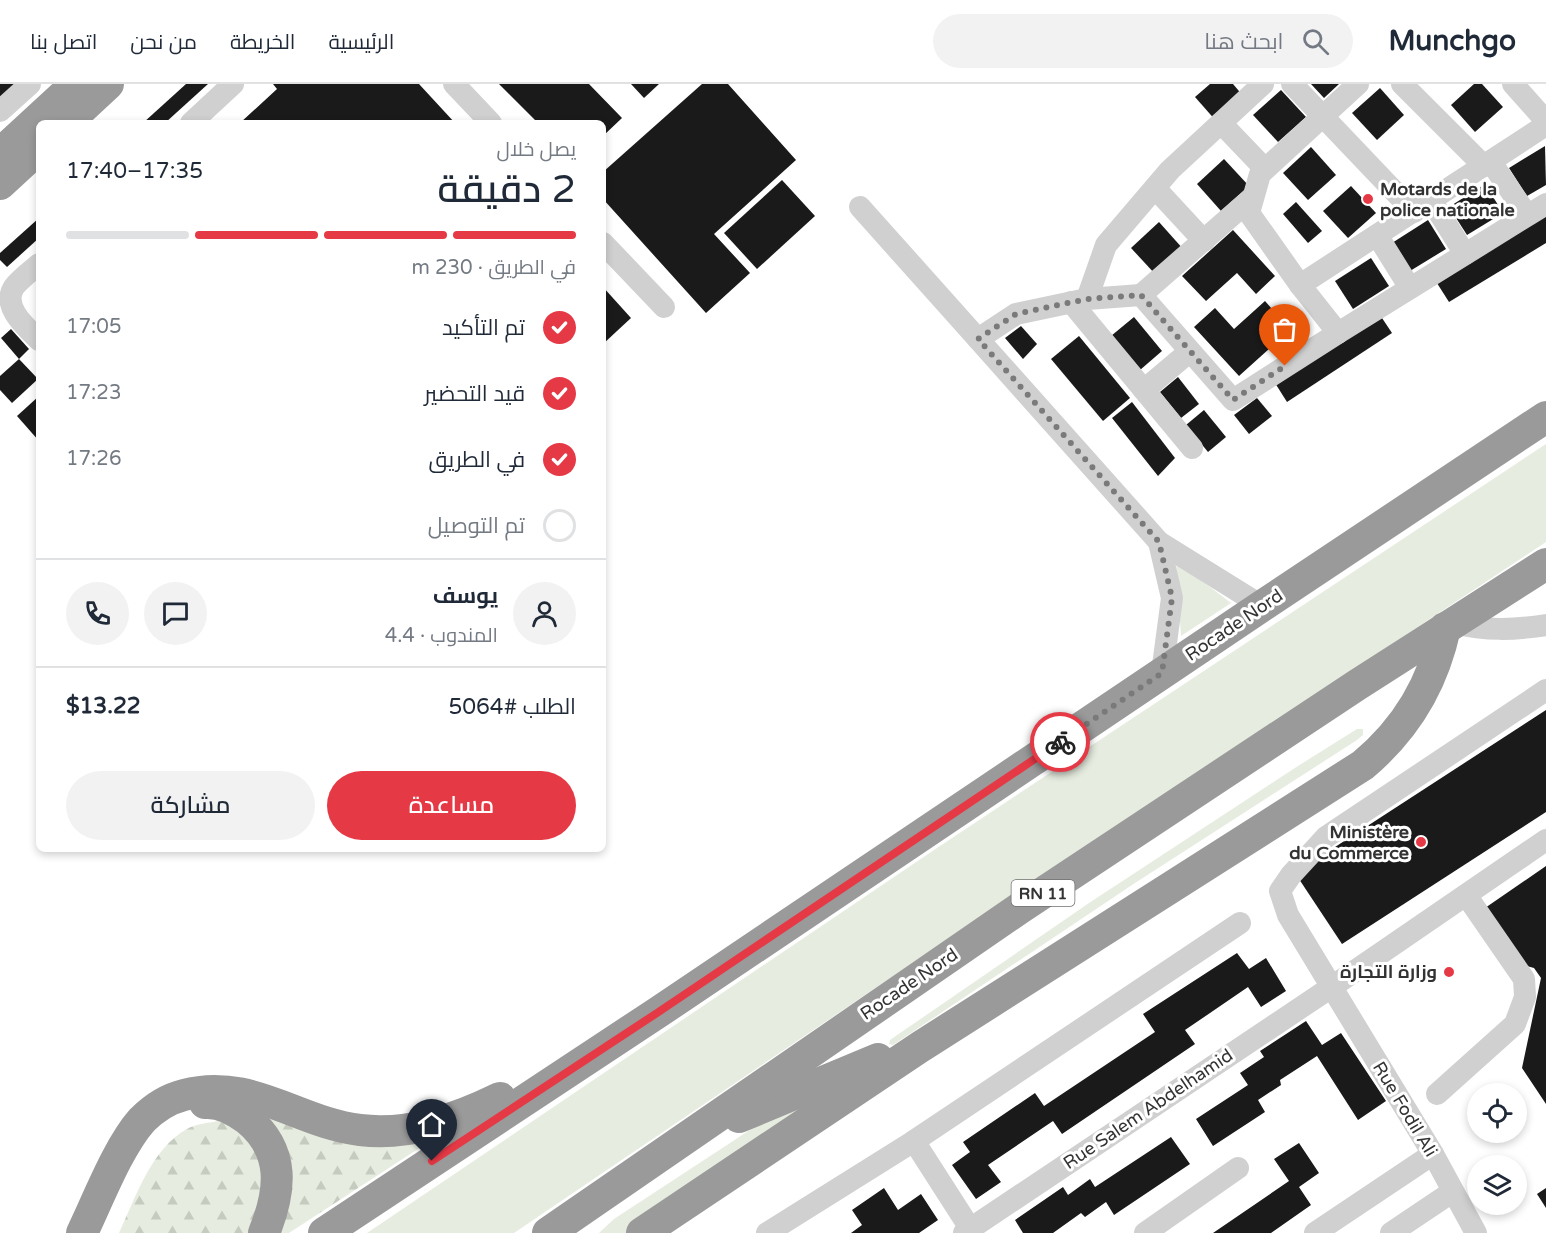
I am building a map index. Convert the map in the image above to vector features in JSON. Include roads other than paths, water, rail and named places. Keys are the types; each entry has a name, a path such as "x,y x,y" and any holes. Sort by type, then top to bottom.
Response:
{"highway":[{"path":"37,120 76,84"},
{"path":"69,120 108,84"},
{"path":"0,154 36,121"},
{"path":"0,184 36,151"},
{"name":"Rocade Nord","path":"324,1233 657,1013 1546,417"},
{"name":"Rocade Nord","path":"548,1233 1010,914 1546,564"},
{"path":"642,1233 920,1047 1363,765 1382,749 1413,711 1434,670 1449,626"},
{"path":"82,1233 129,1138 142,1120 158,1106 177,1097 197,1091 217,1089 265,1099 336,1126 383,1132 407,1130 434,1124 480,1107 657,1013"},
{"path":"677,1143 867,1063 920,1047"},
{"path":"97,1233 137,1153 158,1124 175,1111 207,1102 224,1106 241,1115 256,1127 267,1142 275,1161 277,1179 275,1202 264,1233"},
{"path":"581,1233 606,1192"}],"street":[{"path":"0,111 30,84"},
{"path":"194,120 232,84"},
{"path":"454,84 488,120"},
{"path":"1079,301 1106,245 1170,171 1263,84"},
{"path":"1292,84 1323,116 1422,206 1465,254"},
{"path":"1338,333 1300,285 1249,213 1260,174 1358,84"},
{"path":"1141,295 1233,400 1537,209 1402,84"},
{"path":"1300,285 1546,123 1523,87"},
{"path":"1221,123 1265,169"},
{"path":"1155,188 1204,241"},
{"path":"978,339 1016,314 1079,301 1141,295 1253,196"},
{"path":"860,207 1159,542 1262,606"},
{"path":"1377,235 1410,288"},
{"path":"606,246 664,307"},
{"path":"36,267 13,288 10,300 14,313 36,337"},
{"path":"1079,301 1144,390 1192,448"},
{"path":"1144,390 1189,352"},
{"path":"1159,542 1172,598 1162,673"},
{"path":"1449,626 1500,630 1543,626"},
{"name":"Rue Fodil Ali","path":"1476,1233 1433,1154 1288,915 1280,891 1291,875 1326,837 1546,690"},
{"name":"Rue Salem Abdelhamid","path":"969,1232 1546,840"},
{"path":"1437,1094 1515,1024 1525,997 1524,979 1466,895"},
{"path":"767,1233 914,1141 1240,923"},
{"path":"914,1141 969,1232"},
{"path":"1315,1233 1433,1154"},
{"path":"1145,1233 1238,1168"},
{"path":"1391,1233 1452,1192"}],"place":[{"name":"Motards de la police nationale","path":"1368,199"},
{"name":"Ministère du Commerce","path":"1421,842"},
{"name":"وزارة التجارة","path":"1449,972"}]}
